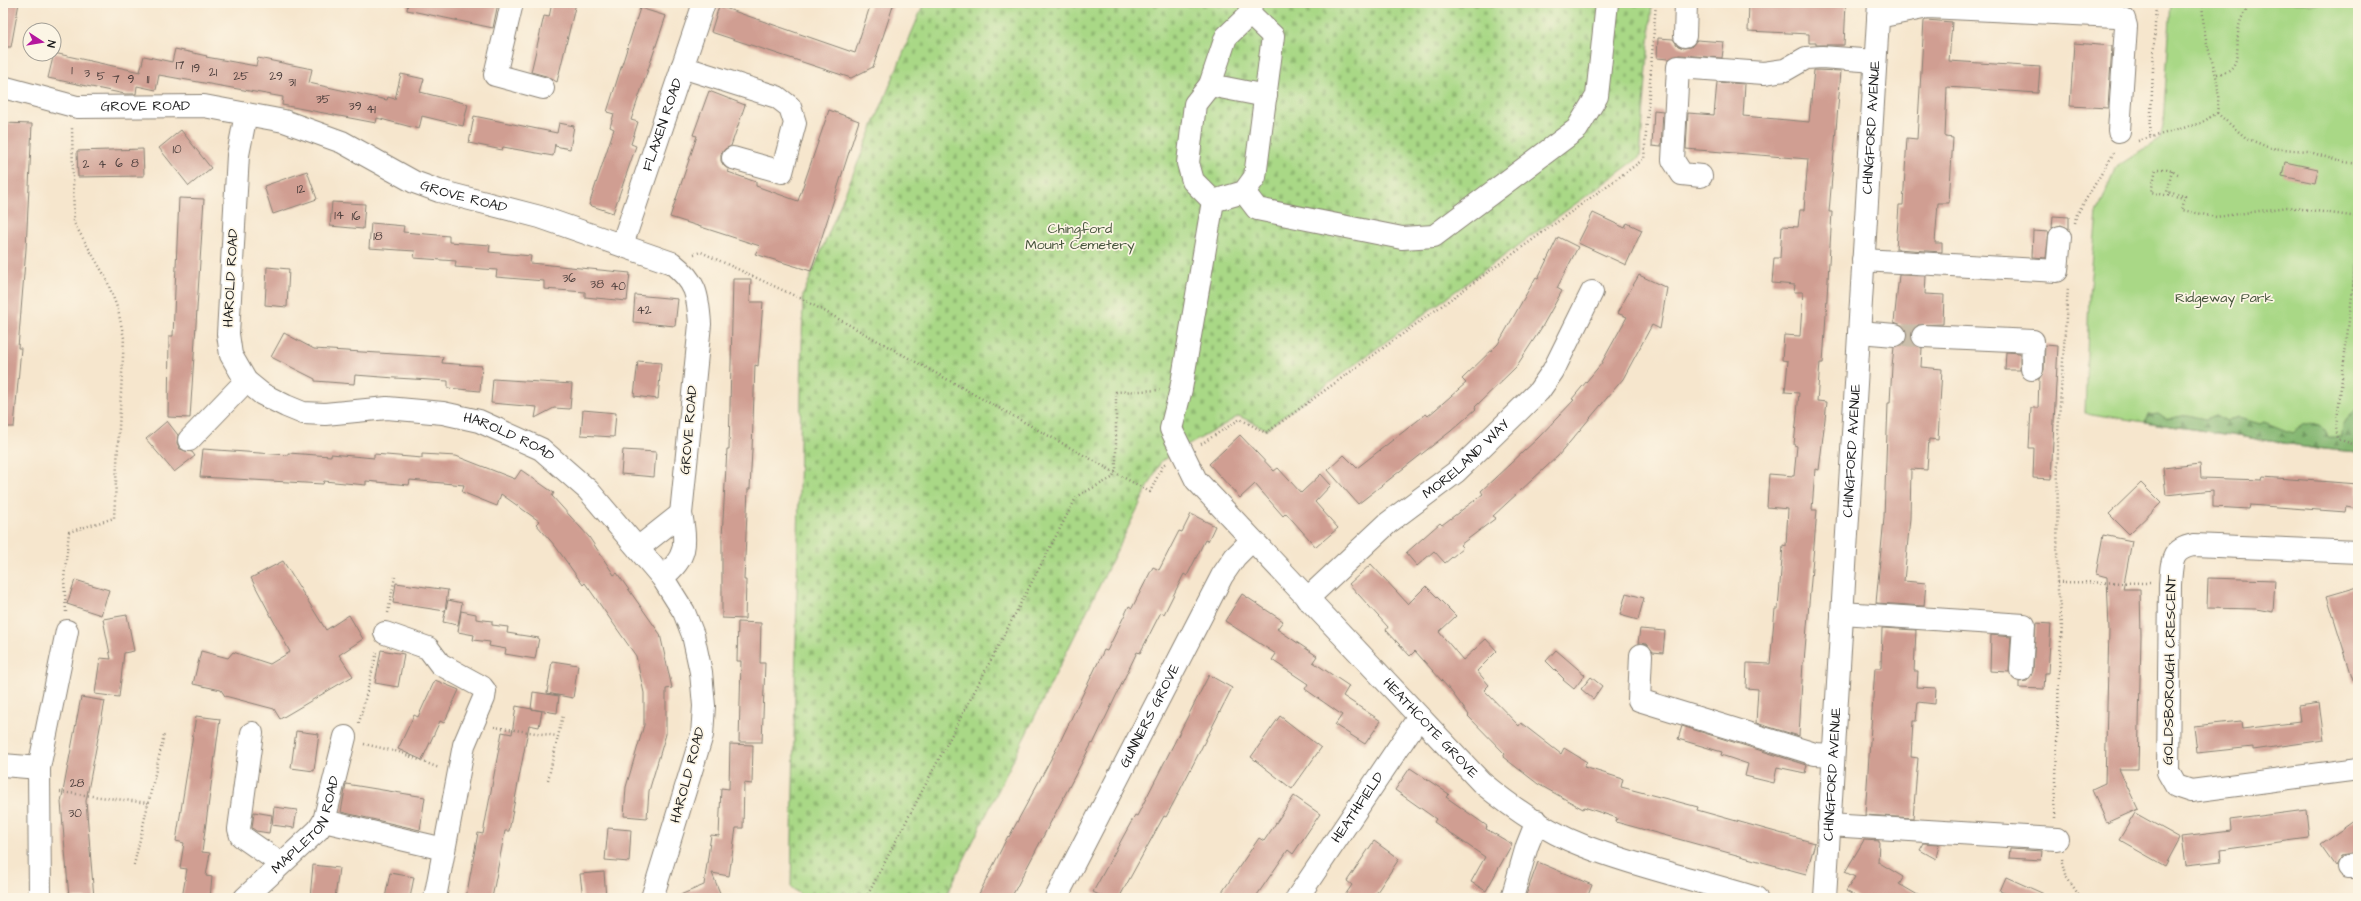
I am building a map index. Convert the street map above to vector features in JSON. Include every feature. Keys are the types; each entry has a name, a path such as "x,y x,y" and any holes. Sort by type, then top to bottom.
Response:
{"street":[{"path":"512,3 495,75 543,88"},
{"name":"FLAXEN ROAD","path":"622,246 704,3"},
{"path":"1244,192 1257,209 1402,238 1434,236 1577,129 1597,96 1607,3"},
{"path":"1685,36 1686,3"},
{"path":"1878,10 1928,7 1991,6 2116,16 2124,19 2126,26 2124,141"},
{"path":"1250,8 1273,36 1266,96 1255,177 1244,192 1213,201 1193,181 1188,163 1195,104 1210,84 1226,37 1250,8"},
{"name":"CHINGFORD AVENUE","path":"1825,898 1878,10"},
{"path":"1701,176 1682,174 1673,160 1678,67 1764,73 1785,70 1806,58 1822,56 1875,61"},
{"path":"682,67 777,97 790,107 795,123 782,172 733,158"},
{"path":"1210,84 1266,96"},
{"name":"GROVE ROAD","path":"3,87 77,107 204,106 284,121 342,142 414,182 439,191 540,217 672,263 687,275 698,303 700,324 681,514 686,536 683,554 674,569 662,578"},
{"name":"HAROLD ROAD","path":"246,114 238,155 228,334 231,354 246,381 262,394 303,413 325,414 387,408 416,409 479,421 508,432 541,449 588,490 662,578 684,612 693,635 701,672 704,706 702,735 652,898"},
{"name":"HEATHCOTE GROVE","path":"1213,201 1181,389 1170,429 1196,480 1481,782 1507,804 1582,846 1624,861 1756,898"},
{"path":"1863,260 2057,271 2068,230"},
{"name":"MORELAND WAY","path":"1307,599 1388,523 1456,472 1534,396 1553,371 1592,292"},
{"path":"1859,332 1895,334"},
{"path":"1923,336 2033,341 2032,369"},
{"path":"189,440 246,381"},
{"path":"638,548 681,514"},
{"name":"GUNNERS GROVE","path":"1056,898 1222,576 1235,557 1252,540"},
{"name":"GOLDSBOROUGH CRESCENT","path":"2358,552 2194,545 2185,546 2172,559 2170,584 2168,772 2176,786 2191,791 2358,769"},
{"path":"1842,613 2024,625 2021,670"},
{"path":"40,898 38,778 67,630"},
{"path":"385,633 428,648 440,664 482,687 485,691 484,698 464,745 435,898"},
{"path":"1641,655 1639,700 1815,754 1833,755"},
{"name":"HEATHFIELD","path":"1297,898 1419,717"},
{"path":"252,733 239,829 240,836 280,863"},
{"name":"MAPLETON ROAD","path":"245,898 280,863 318,830 324,821 348,740"},
{"path":"3,765 38,778"},
{"path":"324,821 444,849"},
{"path":"1512,898 1527,846 1537,822"},
{"path":"1829,825 2057,839"}],"path":[{"path":"1182,452 1240,419 1266,433 1644,159 1656,3"},
{"path":"2150,136 2156,3"},
{"path":"2068,230 2124,141 2201,123 2217,113 2220,94 2217,74 2205,34 2202,3"},
{"path":"2217,74 2224,74 2235,63 2238,52 2236,38 2240,22 2245,9 2255,3"},
{"path":"67,630 64,579 69,532 114,518 124,338 118,310 106,278 74,223 72,128 77,107"},
{"path":"2217,113 2246,138 2270,148 2307,151 2338,161 2358,164"},
{"path":"2178,174 2172,171 2156,169 2151,192 2184,199"},
{"path":"2172,171 2167,192 2185,196 2182,210 2216,216 2281,206 2358,217"},
{"path":"2358,246 2336,428 2338,439 2358,446"},
{"path":"702,252 806,301 1114,474 1150,492 1163,465"},
{"path":"2068,286 2064,324 2058,433 2057,582 2062,624 2054,811 2057,839 2067,878 2081,898"},
{"path":"866,898 1077,496 1112,478 1116,470 1116,392 1181,389"},
{"path":"395,577 385,633 381,634 348,740 399,752 458,776"},
{"path":"2057,582 2170,584"},
{"path":"548,780 557,736 563,716"},
{"path":"474,723 557,736"},
{"path":"134,865 164,735"},
{"path":"38,778 148,803"}],"green space":[{"name":"Chingford Mount Cemetery","path":"924,3 1652,3 1640,157 1266,429 1239,416 1161,461 945,898 804,898 791,887 803,295"},
{"name":"Ridgeway Park","path":"2171,3 2358,3 2358,452 2323,449 2085,413 2089,295 2097,214 2116,167 2160,139 2163,125"},
{"path":"2358,407 2358,452 2323,449 2145,422 2148,414 2158,413 2167,419 2187,415 2205,419 2215,415 2227,421 2239,418 2259,424 2264,422 2292,433 2302,426 2312,423 2321,427 2325,431 2327,437 2342,437 2344,424 2348,417"}],"building":[{"path":"3,3 19,3 11,47 3,47"},
{"path":"408,3 498,3 493,28 407,10"},
{"path":"552,3 576,3 557,82 546,76 531,72 544,16 549,17"},
{"path":"871,3 894,3 873,67 851,78 711,32 719,6 855,53"},
{"path":"1749,3 1846,3 1844,45 1816,45 1816,43 1809,43 1809,34 1748,31"},
{"path":"640,8 666,16 631,120 638,122 631,144 636,146 613,213 589,205 614,129 610,127 614,114 607,112"},
{"path":"1924,21 1952,22 1949,61 2040,67 2038,93 1947,87 1945,137 1953,138 1949,203 1938,203 1935,243 1942,243 1942,252 1896,249 1899,205 1903,205 1907,138 1917,139"},
{"path":"1658,38 1673,39 1678,46 1684,48 1691,47 1697,40 1724,42 1722,58 1679,55 1669,59 1657,58"},
{"path":"2074,43 2112,46 2108,108 2070,106"},
{"path":"175,49 207,56 206,57 256,66 258,58 312,69 309,83 387,100 388,97 395,99 401,74 424,79 420,92 468,104 463,126 422,116 419,129 377,118 376,123 282,105 283,97 159,75 156,90 137,86 136,94 125,94 48,78 52,62 62,62 62,55 140,72 144,56 172,62"},
{"path":"1814,70 1841,71 1829,212 1832,212 1823,363 1820,363 1817,401 1827,402 1819,470 1815,469 1812,510 1817,510 1803,662 1799,736 1756,723 1758,689 1746,688 1747,663 1770,664 1775,609 1778,609 1783,545 1786,546 1788,509 1767,507 1769,474 1794,476 1797,446 1794,445 1799,393 1785,392 1788,361 1782,360 1784,335 1800,336 1803,292 1794,292 1795,285 1772,283 1774,258 1780,258 1782,226 1798,227 1800,210 1804,210 1808,159 1686,149 1688,113 1714,115 1717,82 1745,84 1743,116 1809,122"},
{"path":"709,91 745,105 731,146 725,149 721,154 721,161 729,170 728,172 756,182 756,186 798,201 829,110 859,121 811,271 755,254 760,246 670,217 697,136 693,135"},
{"path":"1654,110 1663,111 1661,147 1652,146"},
{"path":"474,116 557,133 559,123 574,126 570,149 555,146 555,144 553,156 503,147 502,150 469,143"},
{"path":"3,123 32,124 26,249 18,348 21,348 14,427 3,427"},
{"path":"181,130 211,168 189,186 159,148"},
{"path":"143,149 144,176 78,177 77,151"},
{"path":"2285,162 2318,169 2315,183 2282,176"},
{"path":"307,171 317,199 273,214 264,186"},
{"path":"179,198 204,199 190,418 168,417 169,336 173,336"},
{"path":"332,202 365,204 363,229 330,226"},
{"path":"1593,213 1625,228 1627,223 1642,230 1626,265 1578,243"},
{"path":"2053,216 2069,217 2069,229 2061,225 2052,228"},
{"path":"371,223 404,226 403,232 449,236 449,242 490,245 489,252 531,256 530,263 630,273 627,301 585,297 585,292 544,289 544,281 496,277 497,270 455,267 456,261 414,258 415,251 369,248"},
{"path":"2033,231 2049,232 2046,258 2032,257"},
{"path":"1558,237 1578,247 1557,288 1562,291 1542,327 1516,367 1475,407 1476,409 1451,431 1358,504 1328,470 1344,455 1357,468 1426,414 1428,416 1466,383 1462,379 1498,344 1536,277 1538,278"},
{"path":"267,267 289,269 287,307 265,305"},
{"path":"1639,275 1667,288 1660,329 1652,325 1623,379 1558,456 1493,516 1496,518 1460,545 1463,548 1445,563 1434,551 1417,566 1406,553 1440,523 1442,525 1483,494 1481,491 1538,438 1574,400 1572,399 1601,364 1627,317 1617,313"},
{"path":"1899,275 1926,276 1925,294 1944,295 1943,324 1918,325 1913,329 1911,335 1912,342 1922,348 1921,367 1942,369 1938,440 1929,439 1927,470 1911,469 1910,518 1904,581 1926,583 1924,606 1876,603 1884,518 1888,403 1890,403 1894,347 1905,342 1907,336 1902,325 1894,322"},
{"path":"733,279 751,279 750,302 763,302 758,366 755,365 752,450 750,489 748,489 744,580 746,580 745,619 722,618 722,537 727,449 729,449"},
{"path":"635,295 678,299 675,326 633,322"},
{"path":"284,333 314,349 443,357 442,363 482,366 480,391 448,388 448,381 355,375 354,384 315,381 315,379 271,357"},
{"path":"2045,345 2058,346 2051,479 2033,478 2034,448 2029,448 2031,408 2038,408 2039,379 2044,370"},
{"path":"2006,352 2020,353 2020,370 2005,370"},
{"path":"638,361 661,363 658,399 634,396"},
{"path":"493,379 572,384 570,409 554,408 535,418 537,407 491,403"},
{"path":"583,410 616,413 614,437 581,435"},
{"path":"167,421 178,435 177,443 180,449 192,452 195,456 174,472 146,439"},
{"path":"1240,435 1274,471 1278,468 1301,493 1321,474 1331,485 1315,502 1338,528 1316,547 1286,513 1283,516 1255,484 1240,498 1209,464"},
{"path":"203,449 288,455 288,453 331,456 331,454 374,458 374,454 422,458 422,454 456,456 515,479 521,470 554,493 552,496 589,537 614,575 617,573 660,634 672,688 666,689 666,734 649,791 647,818 624,816 626,787 644,725 644,693 636,656 585,583 583,585 556,547 536,524 539,521 501,494 497,506 462,492 464,485 410,480 409,485 366,481 366,485 324,481 323,484 200,477"},
{"path":"623,450 656,452 654,477 621,474"},
{"path":"2200,464 2201,478 2262,480 2263,477 2358,484 2358,509 2347,507 2346,512 2250,505 2249,509 2213,507 2213,490 2166,495 2163,468"},
{"path":"2141,483 2161,503 2129,534 2109,514"},
{"path":"1191,514 1215,526 1208,541 1205,540 1187,576 1184,574 1164,614 1161,612 1140,653 1137,652 1093,744 1092,743 1011,898 977,898 1008,836 1009,837 1059,744 1104,650 1107,651 1129,606 1132,608 1153,567 1159,570 1179,531 1182,532"},
{"path":"2103,535 2132,541 2123,589 2140,589 2141,636 2138,769 2119,769 2138,809 2107,823 2092,789 2105,783 2109,630 2107,577 2096,574"},
{"path":"283,561 326,630 349,615 363,639 339,655 353,676 280,719 274,709 225,696 221,690 193,684 201,651 228,658 233,652 270,664 290,652 251,578"},
{"path":"1371,564 1408,604 1426,586 1456,616 1439,632 1463,660 1486,639 1497,651 1477,671 1489,685 1484,690 1519,726 1521,723 1561,754 1564,748 1587,762 1584,767 1623,779 1621,787 1698,807 1697,810 1815,843 1806,874 1616,822 1617,818 1584,807 1583,809 1538,784 1503,757 1505,754 1468,716 1469,715 1450,690 1415,651 1410,656 1386,630 1388,627 1349,584"},
{"path":"2208,578 2275,580 2273,612 2256,609 2207,608"},
{"path":"75,580 109,590 101,615 67,604"},
{"path":"396,583 448,590 445,611 393,603"},
{"path":"2358,587 2358,682 2354,683 2327,596"},
{"path":"1626,593 1644,598 1638,620 1620,615"},
{"path":"1242,594 1283,621 1277,629 1317,656 1313,662 1349,686 1343,696 1381,721 1365,744 1335,725 1342,715 1305,689 1308,684 1272,660 1276,654 1225,621"},
{"path":"448,600 462,603 458,625 443,622"},
{"path":"461,611 476,614 476,619 492,621 492,625 508,627 507,633 539,638 535,659 505,654 506,649 489,646 490,642 473,640 474,635 458,632"},
{"path":"127,615 134,651 124,653 119,697 95,694 100,658 111,659 103,619"},
{"path":"738,622 761,623 760,663 765,663 762,742 739,742 741,661 737,661"},
{"path":"2036,623 2051,624 2048,673 2045,673 2044,689 2019,688 2019,682 2027,681 2033,671"},
{"path":"1882,628 1916,630 1914,671 1918,671 1917,687 1936,688 1935,704 1918,702 1916,721 1913,721 1911,757 1918,758 1913,818 1865,815 1875,668 1881,668"},
{"path":"1640,629 1665,631 1663,653 1653,652 1647,644 1638,643"},
{"path":"1991,635 2011,637 2009,672 1990,671"},
{"path":"381,650 404,654 398,687 375,683"},
{"path":"1556,650 1585,675 1574,689 1563,680 1564,679 1546,661"},
{"path":"552,661 578,665 573,698 547,693"},
{"path":"1209,675 1232,688 1166,817 1164,816 1119,898 1105,898 1093,892 1135,815 1137,816"},
{"path":"1591,677 1602,686 1593,699 1581,689"},
{"path":"435,680 459,690 444,723 440,721 422,760 398,749 414,715 418,717"},
{"path":"533,692 559,696 557,713 531,709"},
{"path":"81,697 105,701 86,801 94,898 69,898 61,802"},
{"path":"2319,703 2324,740 2253,750 2253,747 2197,753 2194,726 2241,721 2242,729 2300,722 2298,706"},
{"path":"516,706 542,711 539,727 529,725 509,831 505,831 492,898 466,898 478,833 483,834 502,732 512,734"},
{"path":"196,716 220,719 202,852 210,853 206,876 212,877 210,898 182,898 187,869 180,868 184,843 176,841"},
{"path":"1280,716 1321,748 1292,789 1251,757"},
{"path":"1682,726 1807,765 1805,773 1777,767 1774,783 1745,776 1748,764 1721,755 1722,752 1678,739"},
{"path":"296,731 319,734 314,771 291,768"},
{"path":"730,744 753,745 752,784 744,783 743,828 736,828 729,876 712,873 722,898 673,898 704,885 711,835 719,836 721,788 729,789"},
{"path":"1410,768 1449,794 1446,797 1487,826 1486,829 1512,844 1486,891 1471,882 1485,857 1434,822 1436,819 1395,790"},
{"path":"346,784 425,797 420,830 341,812"},
{"path":"1294,796 1320,814 1293,854 1288,850 1255,898 1218,898 1259,838 1264,841"},
{"path":"274,807 297,810 294,828 272,825"},
{"path":"2306,810 2309,838 2220,850 2221,861 2186,865 2182,837 2231,831 2230,820"},
{"path":"254,812 272,815 269,833 256,831 252,828"},
{"path":"2135,813 2180,838 2165,866 2119,840"},
{"path":"2358,818 2358,850 2352,854 2341,856 2335,866 2320,845"},
{"path":"608,828 631,830 629,862 605,860"},
{"path":"1864,840 1879,841 1878,862 1903,877 1899,884 1923,898 1859,898 1846,891 1855,877 1845,872"},
{"path":"1374,841 1399,859 1373,898 1343,898 1352,885 1347,881"},
{"path":"1924,843 1939,844 1936,859 1920,850"},
{"path":"2010,849 2042,851 2041,860 2009,858"},
{"path":"1538,862 1592,885 1587,898 1525,898"},
{"path":"313,865 339,868 335,898 310,898"},
{"path":"604,872 606,898 583,898 580,874"},
{"path":"390,873 414,877 410,898 385,898"},
{"path":"2006,877 2053,898 2015,898 2000,891"}],"tunnel":[{"path":"1895,335 1923,336"}]}
